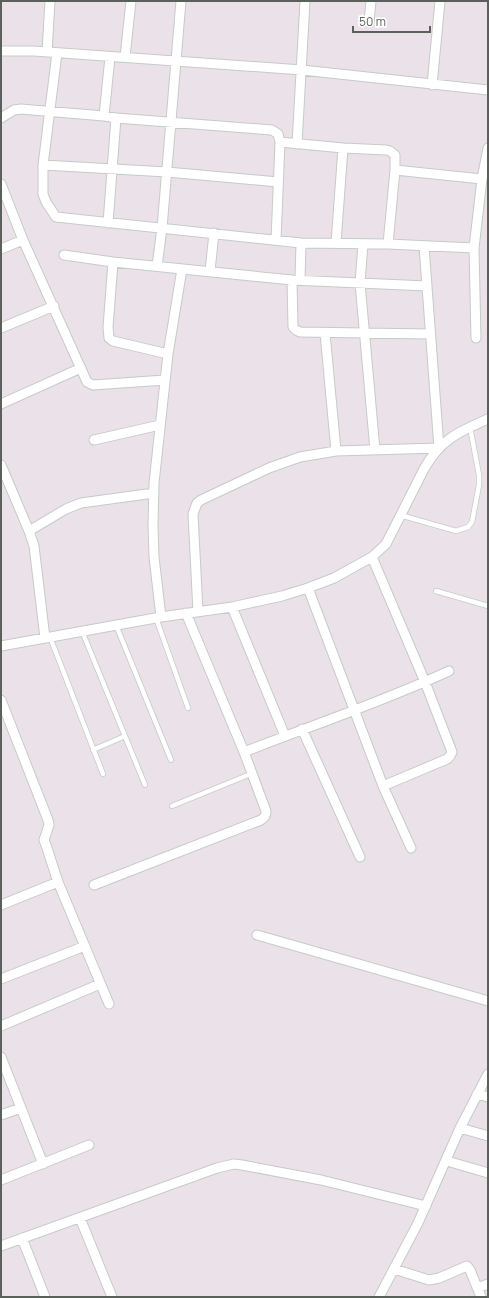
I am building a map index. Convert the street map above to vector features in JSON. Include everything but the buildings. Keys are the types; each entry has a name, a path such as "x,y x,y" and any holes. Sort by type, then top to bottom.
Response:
{"street":[{"path":"50,1 52,52 50,111 43,165 43,194 46,202 56,217 301,243 388,244 474,248"},
{"path":"125,57 131,1"},
{"path":"157,266 162,228 181,1"},
{"path":"297,144 305,1"},
{"path":"369,22 371,1"},
{"path":"432,85 440,1"},
{"path":"1,51 52,52 302,70 488,90"},
{"path":"104,116 110,57"},
{"path":"1,118 14,110 21,109 272,130 278,134 280,142 276,240"},
{"path":"108,223 116,118"},
{"path":"280,142 390,151 395,155 388,244"},
{"path":"336,243 343,148"},
{"path":"476,338 474,248 482,179 488,148"},
{"path":"43,165 167,172 278,182"},
{"path":"395,170 482,179"},
{"path":"1,184 23,240 88,382 93,386 165,380"},
{"path":"210,271 214,233"},
{"path":"1,249 23,240"},
{"path":"301,243 296,280 293,327 296,330 325,333 430,334"},
{"path":"363,244 360,283 375,450"},
{"path":"424,246 439,448"},
{"path":"64,255 113,262 296,280 427,286"},
{"path":"113,262 108,327 109,338 113,341 168,354"},
{"path":"158,617 154,557 154,493 168,354 182,269"},
{"path":"1,328 54,306"},
{"path":"325,333 336,451"},
{"path":"1,404 81,368"},
{"path":"1,646 158,617 232,607 282,596 334,578 372,557 386,544 424,469 439,448 449,438 488,419"},
{"path":"94,440 160,425"},
{"path":"198,612 193,514 197,503 208,496 286,461 300,457 336,451 439,448"},
{"path":"1,465 29,531 35,553 47,637"},
{"path":"29,531 66,509 81,503 154,493"},
{"path":"372,557 425,682 452,752 447,759 383,786"},
{"path":"308,588 383,786 411,848"},
{"path":"232,607 285,736"},
{"path":"94,885 261,820 265,817 266,811 253,773 186,613"},
{"path":"244,752 425,682 449,671"},
{"path":"1,700 48,820 49,825 44,840 58,882 109,1004"},
{"path":"302,729 360,857"},
{"path":"1,906 58,882"},
{"path":"257,935 488,1001"},
{"path":"1,979 85,946"},
{"path":"1,1026 100,984"},
{"path":"1,1057 43,1164"},
{"path":"379,1297 426,1206 447,1161 460,1128 488,1074"},
{"path":"477,1094 488,1097"},
{"path":"1,1115 20,1108"},
{"path":"460,1128 488,1136"},
{"path":"1,1180 89,1145"},
{"path":"447,1161 488,1172"},
{"path":"1,1246 217,1168 234,1164 321,1180 426,1206"},
{"path":"80,1218 112,1297"},
{"path":"22,1238 45,1297"},
{"path":"394,1269 429,1280 439,1278 467,1266 479,1293 488,1284"}],"lane":[{"path":"400,515 456,531 468,527 472,522 479,485 479,474 470,427"},
{"path":"436,591 488,606"},
{"path":"158,617 188,708"},
{"path":"116,625 172,760"},
{"path":"82,631 145,785"},
{"path":"47,637 102,774"},
{"path":"93,750 125,736"},
{"path":"172,806 253,773"}]}
